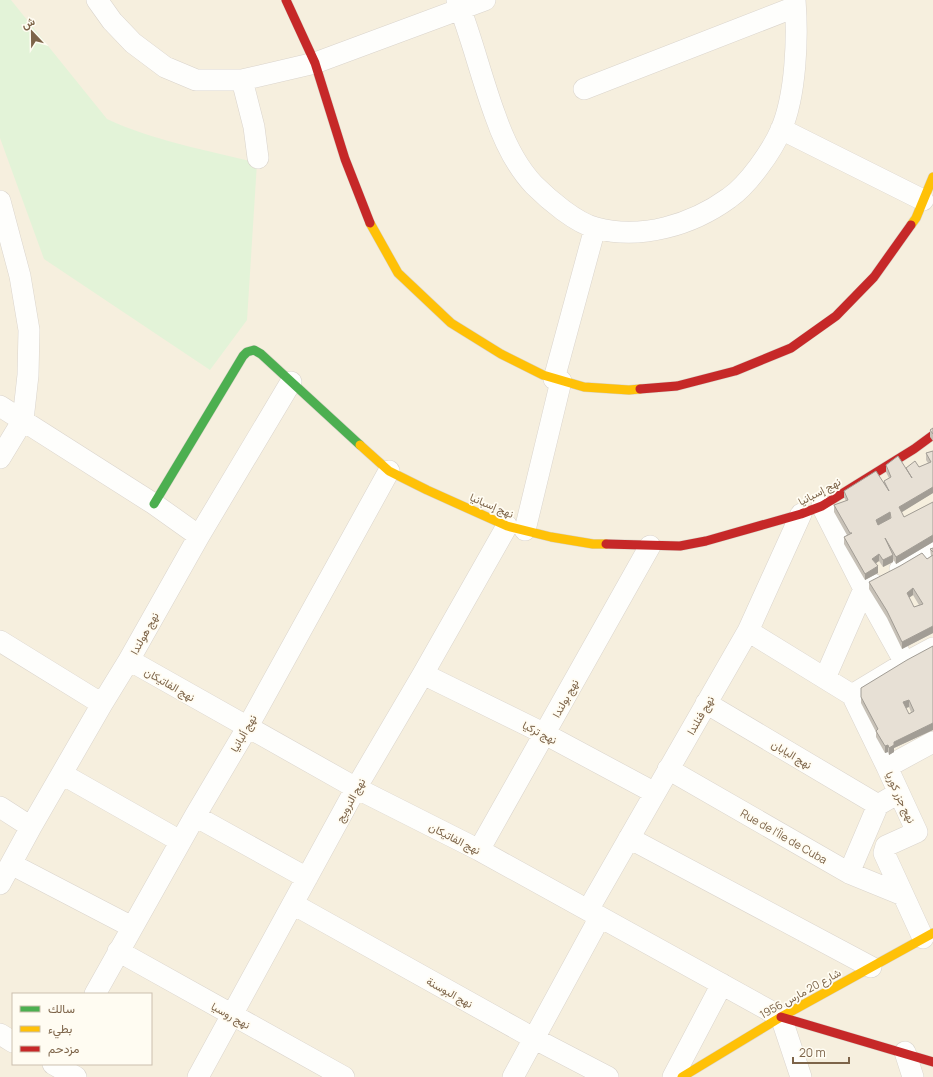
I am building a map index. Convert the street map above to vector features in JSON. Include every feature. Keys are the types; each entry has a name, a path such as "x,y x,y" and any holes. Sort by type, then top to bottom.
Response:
{"street":[{"path":"97,0 112,21 133,43 166,68 196,80 242,80 315,63 458,5 485,0"},
{"path":"286,0 315,63 345,159 371,226 398,273 452,322 501,354 557,380 584,387 629,390 677,386 735,371 790,348 836,316 874,277 916,218 933,177"},
{"path":"458,5 504,140 518,165 533,184 572,217 595,228 623,232 650,232 678,224 704,214 730,197 752,175 771,149 781,129 788,108 795,68 795,4 584,89"},
{"path":"242,80 254,127 258,158"},
{"path":"781,129 923,200"},
{"path":"0,201 20,276 29,330 28,375 23,420 0,458"},
{"name":"نهج النرويج","path":"198,1077 356,788 423,674 516,528 557,380 595,228"},
{"name":"نهج إسبانيا","path":"154,504 247,352 254,350 261,354 389,471 427,490 516,528 551,537 593,544 680,546 706,541 801,514 822,506 914,449 933,435"},
{"name":"نهج هولندا","path":"0,884 31,827 129,660 199,536 291,382"},
{"path":"0,406 154,504 199,536"},
{"name":"نهج ألبانيا","path":"96,993 180,841 247,728 389,471"},
{"path":"822,506 864,589 905,663"},
{"name":"نهج فنلندا","path":"513,1077 535,1039 629,838 748,631 801,514"},
{"name":"نهج بولندا","path":"479,850 650,546"},
{"path":"825,678 864,589 933,551"},
{"path":"748,631 852,695 886,767"},
{"path":"0,641 102,704"},
{"path":"852,695 933,648"},
{"name":"نهج الفاتيكان","path":"129,660 247,728 356,788 479,850 780,1017"},
{"name":"نهج تركيا","path":"423,674 545,734 655,793"},
{"name":"نهج اليابان","path":"706,703 878,806"},
{"name":"نهج جزر كوريا","path":"903,895 884,853 884,849 886,846 917,832 886,767 933,742"},
{"name":"Rue de l'Île de Cuba","path":"668,769 849,873 903,895"},
{"path":"62,774 180,841"},
{"path":"849,873 878,806 899,793"},
{"path":"0,807 31,827"},
{"path":"195,816 307,878"},
{"path":"629,838 871,967"},
{"path":"11,864 132,927"},
{"path":"903,895 928,935"},
{"name":"نهج البوسنة","path":"293,904 535,1039 608,1077"},
{"name":"شارع 20 مارس 1956","path":"682,1077 704,1071 780,1017 928,935"},
{"name":"نهج روسيا","path":"118,951 344,1077"},
{"path":"673,1077 722,984"},
{"path":"780,1017 905,1052 933,1062"},
{"path":"780,1017 801,1077"},
{"path":"0,1034 12,1041"},
{"path":"905,1052 913,1077"},
{"path":"54,1068 76,1077"}],"shaded area":[{"path":"0,0 933,0 933,1077 0,1077"}],"green space":[{"path":"0,0 11,0 107,119 125,127 162,139 257,163 247,320 210,370 44,259 0,138"}],"building":[{"path":"933,451 933,487 899,507 904,517 933,502 933,535 896,557 885,538 893,555 883,560 879,554 872,559 878,566 865,574 844,537 852,533 850,533 834,505 848,500 844,491 876,471 889,491 884,481 891,477 886,465 898,456 912,478 906,468 915,461 919,467 931,462 926,453","holes":["890,512 891,518 878,525 876,520"]},
{"path":"922,553 927,559 933,555 933,626 902,642 887,611 869,582","holes":["913,588 923,604 914,607 907,593"]},
{"path":"933,646 933,723 894,742 894,745 889,748 888,745 885,746 876,731 878,729 861,697 861,688","holes":["909,700 914,711 909,714 903,702"]}],"traffic: fast":[{"path":"154,504 243,356 247,352 254,350 261,354 360,445"}],"traffic: slow":[{"path":"911,225 916,218 933,177"},
{"path":"370,223 398,273 451,323 501,354 543,375 584,387 629,390 640,389"},
{"path":"360,445 389,471 507,526 551,537 593,544 606,544"},
{"path":"682,1077 781,1017 933,933"}],"traffic: jam":[{"path":"286,0 315,63 345,159 370,223"},
{"path":"640,389 677,386 735,371 791,348 836,316 874,277 911,225"},
{"path":"606,544 680,546 706,541 801,514 822,506 914,449 933,435"},
{"path":"781,1017 933,1062"}]}
